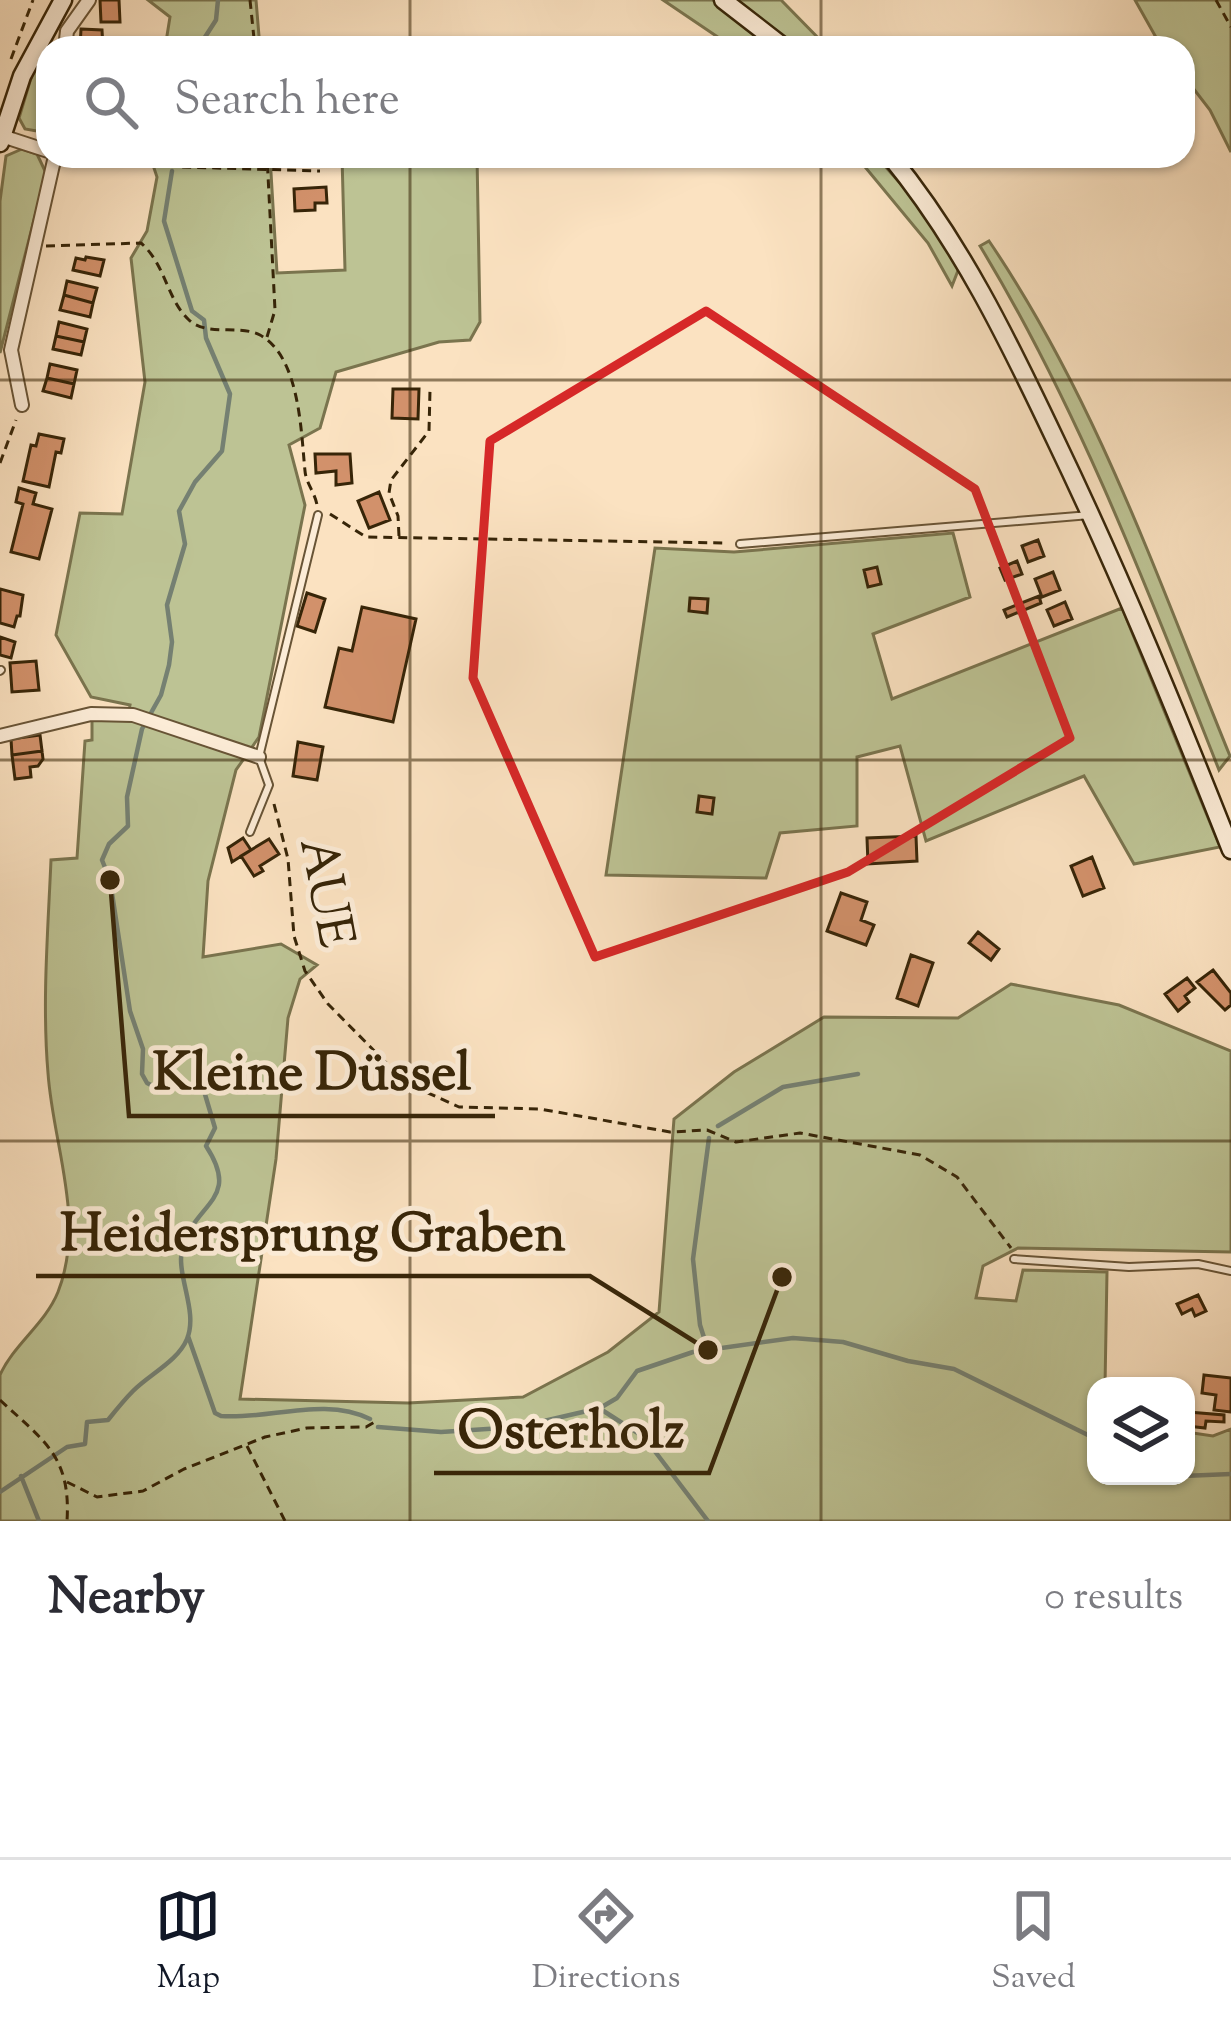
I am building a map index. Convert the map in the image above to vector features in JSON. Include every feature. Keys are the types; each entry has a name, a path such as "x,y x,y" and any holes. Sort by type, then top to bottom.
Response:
{"main road":[{"path":"44,36 63,0"},
{"path":"723,0 770,36"},
{"path":"1,140 22,76 36,50"},
{"path":"899,168 954,244 1017,359 1163,678 1231,850"}],"street":[{"path":"66,36 89,0"},
{"path":"1,140 36,149"},
{"path":"22,405 11,350 48,168"},
{"path":"0,736 91,714 133,715 259,758"}],"lane":[{"path":"259,758 318,515"},
{"path":"740,544 1091,515"},
{"name":"AUE","path":"259,758 269,785"},
{"path":"250,832 269,785"},
{"path":"1014,1259 1129,1267 1198,1264 1231,1271"}],"path":[{"path":"7,70 33,0"},
{"path":"250,0 254,36"},
{"path":"1216,0 1231,27"},
{"path":"217,168 320,171"},
{"path":"266,339 275,310 269,168"},
{"path":"33,246 141,243 158,258 179,308 197,326 254,332 266,339 278,352 298,403 305,477 317,499 318,515 335,514 366,537 740,544"},
{"path":"399,538 398,516 389,493 391,480 429,431 430,390"},
{"path":"0,464 22,405"},
{"name":"AUE","path":"269,785 289,859 294,936 305,970 328,1004 406,1083 459,1107 540,1109 670,1132 706,1130 736,1142 800,1133 920,1155 957,1177 1008,1239 1014,1259"},
{"path":"0,1400 50,1448 60,1465 67,1482 67,1521"},
{"path":"67,1482 97,1497 143,1491 184,1469 281,1432 366,1427 378,1420"},
{"path":"247,1444 285,1521"}],"highlighted area":[{"path":"706,311 975,489 1070,738 848,872 595,957 473,678 490,441"}],"green space":[{"path":"148,0 256,0 259,36 167,36 170,17"},
{"path":"663,0 781,0 816,36 716,36"},
{"path":"1135,0 1231,0 1231,152 1195,91 1195,36 1155,36"},
{"path":"34,68 36,131 25,129 19,118"},
{"path":"22,149 36,154 36,168 46,173 0,353 0,201 6,156"},
{"path":"154,168 271,168 277,273 345,270 342,168 477,168 480,322 470,340 439,342 336,372 320,428 289,445 305,505 259,737 236,770 208,881 203,957 281,944 317,965 300,979 288,1018 276,1159 240,1399 408,1403 523,1397 608,1352 659,1312 674,1119 734,1072 824,1017 958,1018 1011,984 1119,1005 1231,1051 1231,1252 1018,1248 983,1266 976,1298 1016,1301 1023,1270 1107,1272 1105,1377 1087,1377 1087,1485 1195,1485 1195,1433 1213,1436 1231,1429 1231,1521 0,1521 0,1375 58,1292 69,1238 46,1047 51,860 77,858 85,741 92,740 92,719 127,719 130,705 91,697 56,635 80,513 122,514 145,382 131,258 147,231 157,177"},
{"path":"866,168 887,168 914,199 959,268 952,286 928,243"},
{"path":"989,241 1062,364 1123,492 1230,756 1219,770 1081,437 980,246"},
{"path":"953,533 970,597 873,634 892,699 1122,608 1220,847 1134,864 1084,776 926,841 900,746 857,757 857,826 780,833 766,878 606,875 655,548 734,552"}],"building":[{"path":"100,0 119,0 120,22 101,22"},
{"path":"81,29 102,30 102,36 81,36"},
{"path":"326,187 327,203 315,203 315,210 295,211 294,189"},
{"path":"76,258 104,260 100,276 73,270"},
{"path":"67,281 97,288 93,303 64,295"},
{"path":"64,295 93,303 90,317 60,310"},
{"path":"59,322 87,329 84,342 56,336"},
{"path":"56,336 84,342 81,355 53,349"},
{"path":"50,364 77,370 74,384 47,378"},
{"path":"47,378 74,384 71,398 43,391"},
{"path":"393,389 419,389 418,419 392,418"},
{"path":"39,434 64,439 61,453 56,452 49,487 23,481 31,445 36,446"},
{"path":"315,454 350,454 352,483 336,485 336,471 316,473"},
{"path":"19,488 36,493 33,504 52,509 39,559 11,552 23,504 16,502"},
{"path":"379,492 390,520 369,528 358,501"},
{"path":"1038,540 1044,556 1028,562 1022,546"},
{"path":"1017,561 1022,574 1005,580 1000,568"},
{"path":"877,567 881,584 868,587 864,570"},
{"path":"1053,572 1060,590 1042,597 1035,579"},
{"path":"0,589 23,595 14,627 0,623"},
{"path":"307,593 325,599 315,632 297,626"},
{"path":"1039,596 1041,603 1007,617 1004,610"},
{"path":"690,598 708,599 707,613 689,611"},
{"path":"1065,602 1072,619 1054,626 1047,610"},
{"path":"362,607 416,619 393,722 325,707 339,648 352,651"},
{"path":"0,637 15,642 11,658 0,655"},
{"path":"36,661 39,690 12,692 10,663"},
{"path":"40,735 42,751 12,755 11,739"},
{"path":"298,742 323,747 317,780 293,776"},
{"path":"42,751 38,766 30,767 31,777 15,779 12,755"},
{"path":"699,796 714,798 712,814 697,812"},
{"path":"916,836 917,861 868,864 867,838"},
{"path":"243,838 251,850 232,862 228,848"},
{"path":"269,839 279,854 254,876 241,856"},
{"path":"1092,857 1104,888 1083,896 1071,866"},
{"path":"841,893 867,902 861,920 874,925 866,945 827,931"},
{"path":"978,932 999,949 991,960 969,943"},
{"path":"911,955 933,963 918,1006 897,998"},
{"path":"1213,970 1231,993 1231,1005 1225,1010 1197,982"},
{"path":"1187,978 1195,988 1178,1011 1165,994"},
{"path":"1198,1295 1206,1311 1195,1316 1192,1309 1182,1314 1177,1304"},
{"path":"1204,1375 1231,1378 1231,1412 1214,1410 1216,1395 1202,1393"},
{"path":"1195,1413 1224,1415 1224,1422 1206,1421 1205,1428 1195,1427"}],"waterway":[{"path":"206,36 216,20 218,0"},
{"path":"0,1492 67,1447 85,1444 87,1422 108,1420 183,1347 190,1328 183,1245 218,1189 216,1164 206,1146 215,1128 204,1091 196,1084 161,1090 147,1083 142,1074 143,1049 130,1011 110,880 102,860 109,844 128,826 127,797 142,729 161,695 169,665 172,642 167,605 185,544 179,511 195,482 222,451 230,394 206,338 204,320 192,311 164,221 172,171"},
{"path":"718,1126 783,1087 858,1074"},
{"path":"708,1350 700,1325 693,1259 709,1138"},
{"path":"188,1336 215,1413 221,1416 334,1409 370,1419"},
{"path":"378,1427 441,1432 518,1427 600,1408 617,1398 637,1371 693,1352 793,1338 843,1342 954,1369 1087,1435"},
{"path":"602,1410 644,1437 708,1521"},
{"path":"1195,1476 1231,1474"},
{"path":"21,1476 39,1521"}],"place":[{"name":"Kleine Düssel","path":"110,880"},
{"name":"Osterholz","path":"782,1277"},
{"name":"Heidersprung Graben","path":"708,1350"}]}
